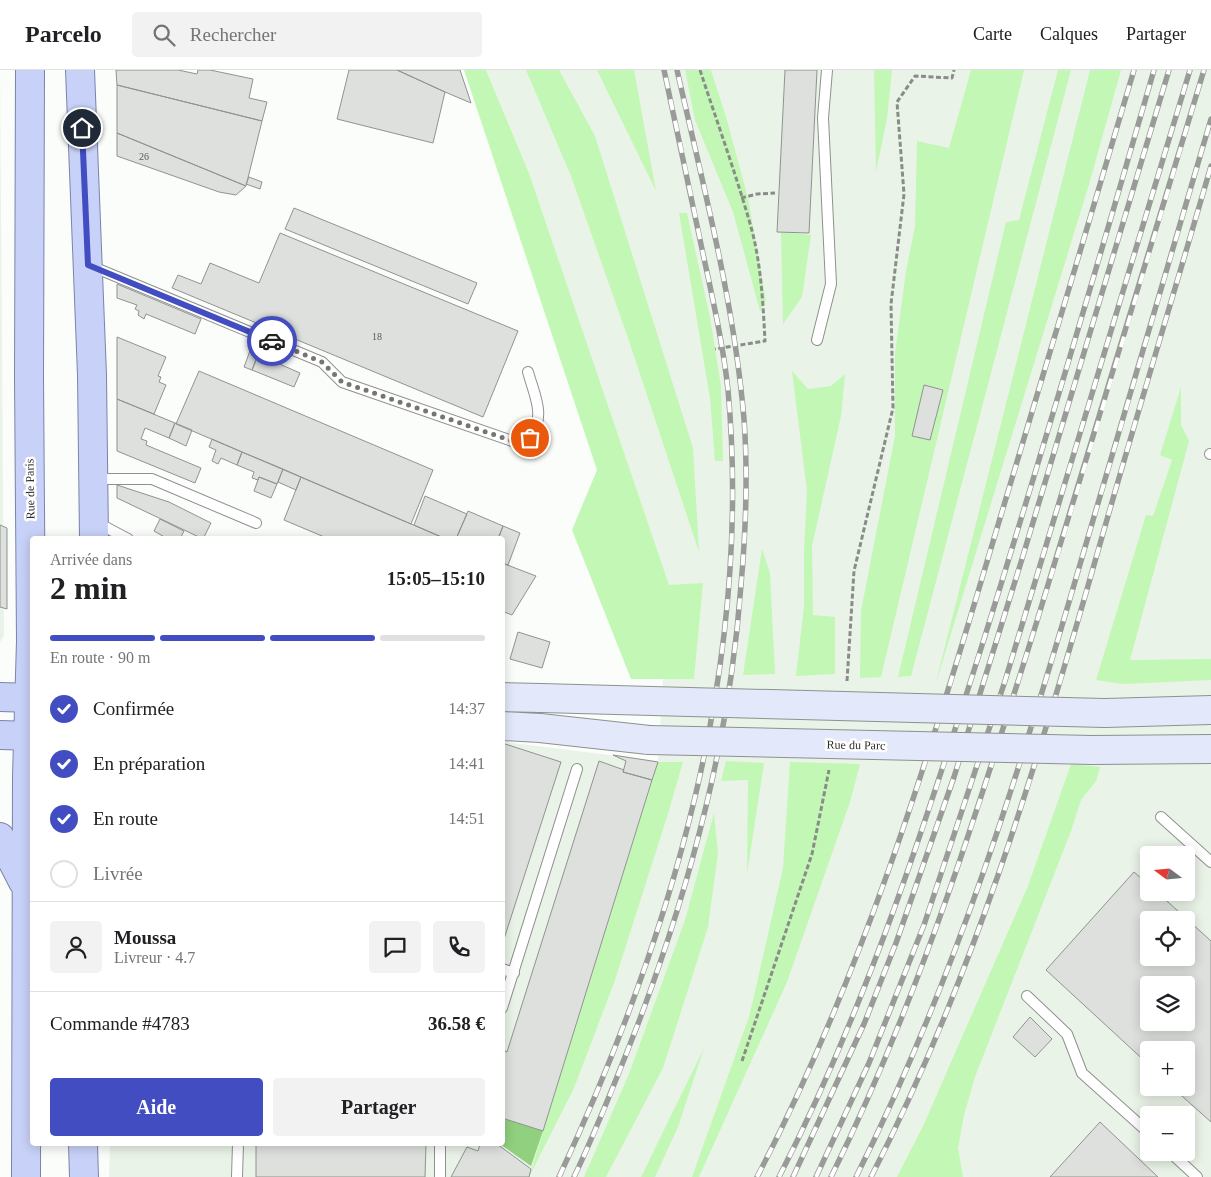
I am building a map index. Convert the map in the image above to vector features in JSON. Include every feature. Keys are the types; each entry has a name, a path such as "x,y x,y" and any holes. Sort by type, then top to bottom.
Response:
{"main road":[{"name":"Rue de Paris","path":"30,70 28,377 30,553"},
{"path":"80,70 92,375 94,534"},
{"path":"0,697 30,698"},
{"path":"505,697 1105,713 1211,710"},
{"name":"Rue du Parc","path":"505,726 540,728 649,740 1092,750 1211,748"},
{"path":"0,735 30,736"},
{"name":"Rue de Paris","path":"26,1177 26,889 30,736"},
{"path":"0,837 26,889"},
{"path":"84,1146 84,1177"}],"lane":[{"path":"817,340 831,284 823,118 827,70"},
{"path":"88,265 322,362 342,382 515,442 530,438 537,429 540,418 528,372"},
{"path":"93,479 152,480 256,523"},
{"path":"94,534 108,536"},
{"path":"505,999 577,769"},
{"path":"1161,818 1211,862"},
{"path":"505,970 514,973"},
{"path":"1027,996 1067,1034 1082,1073 1140,1125"},
{"path":"237,1177 238,1146"},
{"path":"440,1146 440,1177"},
{"path":"1180,1161 1197,1177"}],"path":[{"path":"700,70 751,228 758,265 765,340 715,349"},
{"path":"846,690 850,670 854,570 893,408 891,304 904,194 897,102 915,76 952,78 954,70"},
{"path":"741,198 775,192"},
{"path":"742,1061 812,854 830,767"}],"shaded area":[{"path":"0,70 4,636 0,642"},
{"path":"464,70 486,70 529,173 669,585 703,583 694,679 631,679 572,530 597,470"},
{"path":"486,70 1211,70 1211,1177 109,1177 110,1146 505,1146 505,742 658,761 669,586 529,173"},
{"path":"526,70 559,70 595,136 693,448 699,552 629,341 571,176"},
{"path":"597,70 634,70 656,191"},
{"path":"685,70 711,70 726,117 748,198 766,301 760,311 733,212 695,120"},
{"path":"874,70 892,70 887,118 876,172"},
{"path":"971,70 1024,70 881,677 860,678 861,611 895,436 895,353 906,271 915,226 917,141 949,148"},
{"path":"1058,70 1071,70 911,676 898,677 1006,222 1019,220"},
{"path":"1090,70 1121,70 1090,181 935,686"},
{"path":"679,213 687,213 710,317 721,386 723,461 715,461 710,398"},
{"path":"781,232 811,235 802,297 783,324"},
{"path":"792,371 808,389 831,386 845,374 841,416 812,546 813,615 835,617 835,674 796,676 804,606 807,491"},
{"path":"1181,387 1181,425 1189,441 1130,660 1211,659 1211,680 1123,684 1096,680 1146,515 1153,516 1172,460 1160,455"},
{"path":"762,549 770,573 775,674 743,675"},
{"path":"726,761 764,763 747,874 748,780 721,781"},
{"path":"658,762 683,762 614,983 574,1088 529,1177"},
{"path":"790,762 860,764 850,802 787,982 699,1177 692,1177 749,1017 754,996 783,868"},
{"path":"1071,764 1100,767 1096,781 1081,800 1071,831 975,1077 964,1115 958,1148 963,1177 897,1177 924,1124 1028,886"},
{"path":"714,813 718,853 708,927 663,1068 606,1177 584,1177 629,1074 685,920"},
{"path":"704,1048 678,1127 655,1177 641,1177"},
{"path":"505,1119 543,1131 531,1166 503,1146 505,1146"}],"building":[{"path":"116,70 178,70 197,74 198,70 210,70 253,79 249,98 267,102 262,121 117,85"},
{"path":"349,70 397,70 445,92 433,143 337,119"},
{"path":"397,70 460,70 471,103 445,92"},
{"path":"785,70 817,70 809,233 777,232"},
{"path":"117,85 262,121 246,186 117,133"},
{"path":"117,133 246,186 236,195 219,192 117,156"},
{"path":"249,177 262,182 260,189 246,184"},
{"path":"294,208 477,283 468,304 285,229"},
{"path":"280,233 518,331 483,417 172,288 178,275 201,284 210,263 259,283"},
{"path":"117,284 201,319 195,334 146,314 144,319 138,315 139,311 135,309 137,305 117,298"},
{"path":"117,337 166,357 158,376 161,377 159,382 166,385 154,414 117,399"},
{"path":"254,340 262,343 252,370 244,367"},
{"path":"260,351 267,353 266,358 300,373 294,387 252,370"},
{"path":"199,371 433,470 411,524 176,424"},
{"path":"924,385 943,390 930,440 912,436"},
{"path":"117,399 175,423 169,438 145,428 141,439 147,441 146,445 201,468 195,483 117,451"},
{"path":"175,423 192,430 186,446 169,438"},
{"path":"212,439 242,452 237,465 221,458 218,464 212,461 216,450 209,447"},
{"path":"242,452 283,469 277,484 259,477 258,480 252,478 254,472 237,465"},
{"path":"283,469 301,477 296,490 278,482"},
{"path":"259,477 277,484 271,498 254,491"},
{"path":"301,477 439,536 322,536 284,520"},
{"path":"117,485 169,502 211,523 204,536 197,536 117,498"},
{"path":"425,496 467,514 457,536 439,536 414,525"},
{"path":"468,511 503,526 499,536 457,536"},
{"path":"160,519 184,531 182,536 163,536 154,531"},
{"path":"0,525 7,528 7,609 0,607"},
{"path":"503,526 520,533 508,565 505,564 505,536 499,536"},
{"path":"505,564 536,576 512,615 505,612"},
{"path":"518,632 550,642 542,668 510,659"},
{"path":"505,744 561,762 505,936"},
{"path":"613,755 658,762 652,780 623,772 626,761"},
{"path":"599,761 624,770 623,772 652,780 543,1131 505,1119 505,1051 507,1052"},
{"path":"1134,872 1140,877 1140,901 1167,901 1178,911 1140,911 1140,966 1195,966 1195,926 1211,941 1211,1122 1182,1096 1195,1096 1195,1041 1140,1041 1140,1057 1046,970"},
{"path":"1030,1017 1052,1039 1035,1057 1013,1037"},
{"path":"1100,1122 1158,1177 1050,1177"},
{"path":"256,1146 426,1146 425,1177 256,1177"},
{"path":"479,1146 500,1146 531,1169 529,1177 451,1177 467,1147 478,1151"}],"railway":[{"path":"559,1177 600,1084 637,989 669,893 696,794 716,695 728,594 733,492 726,372 664,70"},
{"path":"574,1177 600,1120 638,1024 675,916 706,808 728,698 736,642 745,522 744,419 733,331 725,287 677,70"},
{"path":"757,1177 828,1027 859,950 915,793 965,635 1134,70"},
{"path":"779,1177 840,1047 917,845 1006,568 1154,70"},
{"path":"793,1177 864,1024 896,943 954,777 1022,559 1169,70"},
{"path":"816,1177 869,1063 924,925 1005,681 1190,70"},
{"path":"831,1177 863,1110 892,1042 945,903 969,833 1015,692 1204,70"},
{"path":"856,1177 892,1103 924,1027 955,951 983,874 1058,640 1211,119"},
{"path":"871,1177 907,1103 940,1027 999,873 1050,716 1211,166"}],"way so far":[{"path":"272,341 322,362 342,382 515,442 530,438"}],"route":[{"path":"82,128 88,265 272,341"}]}
